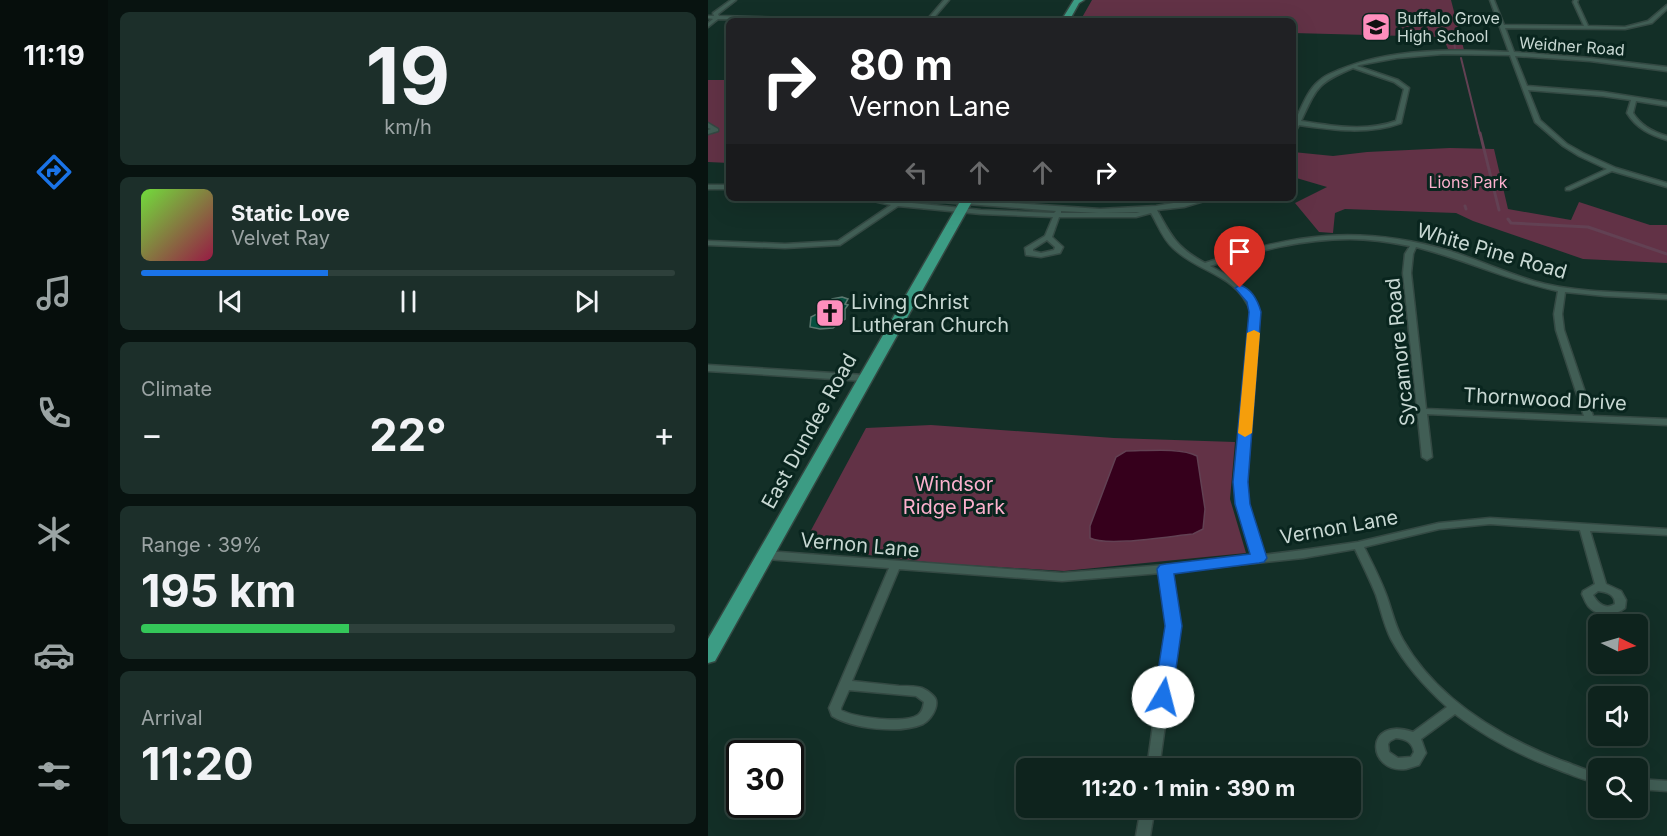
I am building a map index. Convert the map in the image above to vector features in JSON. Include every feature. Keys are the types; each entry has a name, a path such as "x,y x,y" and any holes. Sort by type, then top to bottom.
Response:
{"main road":[{"path":"1067,18 1076,2 1081,0 1085,3 1078,18"},
{"name":"East Dundee Road","path":"708,656 965,203"}],"street":[{"path":"708,26 717,17 715,14 734,0"},
{"path":"931,18 947,0"},
{"path":"1492,0 1537,120 1550,135 1571,150 1610,170 1667,185"},
{"path":"1576,0 1587,28"},
{"path":"1502,26 1625,28 1650,22 1667,6"},
{"path":"708,17 735,18"},
{"path":"1625,28 1635,34"},
{"name":"Weidner Road","path":"1296,120 1312,90 1327,77 1374,60 1416,54 1511,55 1616,62 1667,69"},
{"path":"1296,122 1372,129 1387,128 1399,122 1407,89 1396,81 1353,66"},
{"path":"1526,88 1634,98 1667,104"},
{"path":"1634,98 1630,113 1634,121 1645,129 1667,138"},
{"path":"708,124 716,130 708,132"},
{"path":"1568,189 1610,170"},
{"path":"708,186 726,187"},
{"path":"882,201 897,204 965,203 981,212 1136,215 1196,201"},
{"path":"708,243 785,246 840,243 897,204"},
{"path":"1153,210 1175,246 1248,294 1253,302 1255,312 1240,482 1243,504 1259,558"},
{"path":"1048,237 1058,212"},
{"name":"White Pine Road","path":"1205,265 1240,253 1314,237 1359,237 1414,244 1448,253 1522,280 1562,290 1667,297"},
{"name":"Sycamore Road","path":"1414,244 1409,254 1407,273 1427,457"},
{"path":"1562,290 1558,314 1560,330 1589,418"},
{"path":"708,368 864,378"},
{"name":"Thornwood Drive","path":"1422,411 1667,422"},
{"name":"Vernon Lane","path":"765,555 1062,577 1166,569 1358,545 1464,522 1490,521 1667,532"},
{"path":"1584,526 1601,587"},
{"path":"1358,545 1373,574 1400,646 1415,668 1455,707 1520,749 1588,774"},
{"path":"845,685 919,692 930,700 930,707 926,715 909,723 848,720 836,714 835,708 895,566"},
{"path":"1154,758 1173,626 1166,569"},
{"path":"1414,738 1455,707"},
{"path":"1648,785 1667,786"},
{"path":"1143,836 1146,818"}],"green space":[{"name":"Buffalo Grove High School","path":"1092,0 1451,0 1464,50 1448,49 1443,37 1296,33 1296,18 1082,18"},
{"path":"708,80 726,80 726,163 708,162"},
{"name":"Lions Park","path":"1450,148 1494,149 1508,209 1571,220 1579,202 1650,225 1667,225 1667,263 1583,259 1456,213 1345,209 1335,213 1333,233 1319,232 1295,203 1327,187 1296,178 1296,152 1333,156"},
{"name":"Windsor Ridge Park","path":"931,425 1114,438 1235,442 1230,499 1246,553 1064,571 935,563 802,547 866,428"}],"shaded area":[{"path":"1173,450 1197,456 1205,509 1203,529 1193,534 1140,540 1110,541 1090,538 1090,526 1116,457 1126,451"}],"building":[{"name":"Living Christ Lutheran Church","path":"842,297 848,299 845,304 848,305 845,309 845,319 833,328 810,327 811,317 821,312 832,299"}],"waterway":[{"path":"1454,42 1455,48"},
{"path":"1461,58 1480,135"},
{"path":"1480,133 1499,210"},
{"path":"1508,219 1511,223 1588,227 1667,254"}],"slow traffic":[{"path":"1245,433 1254,333"}],"place":[{"name":"Buffalo Grove High School","path":"1376,27"},
{"name":"Living Christ Lutheran Church","path":"830,313"}],"route":[{"path":"1163,697 1173,626 1172,602 1166,569 1259,558 1243,504 1240,482 1255,312 1253,302 1240,288"}]}
